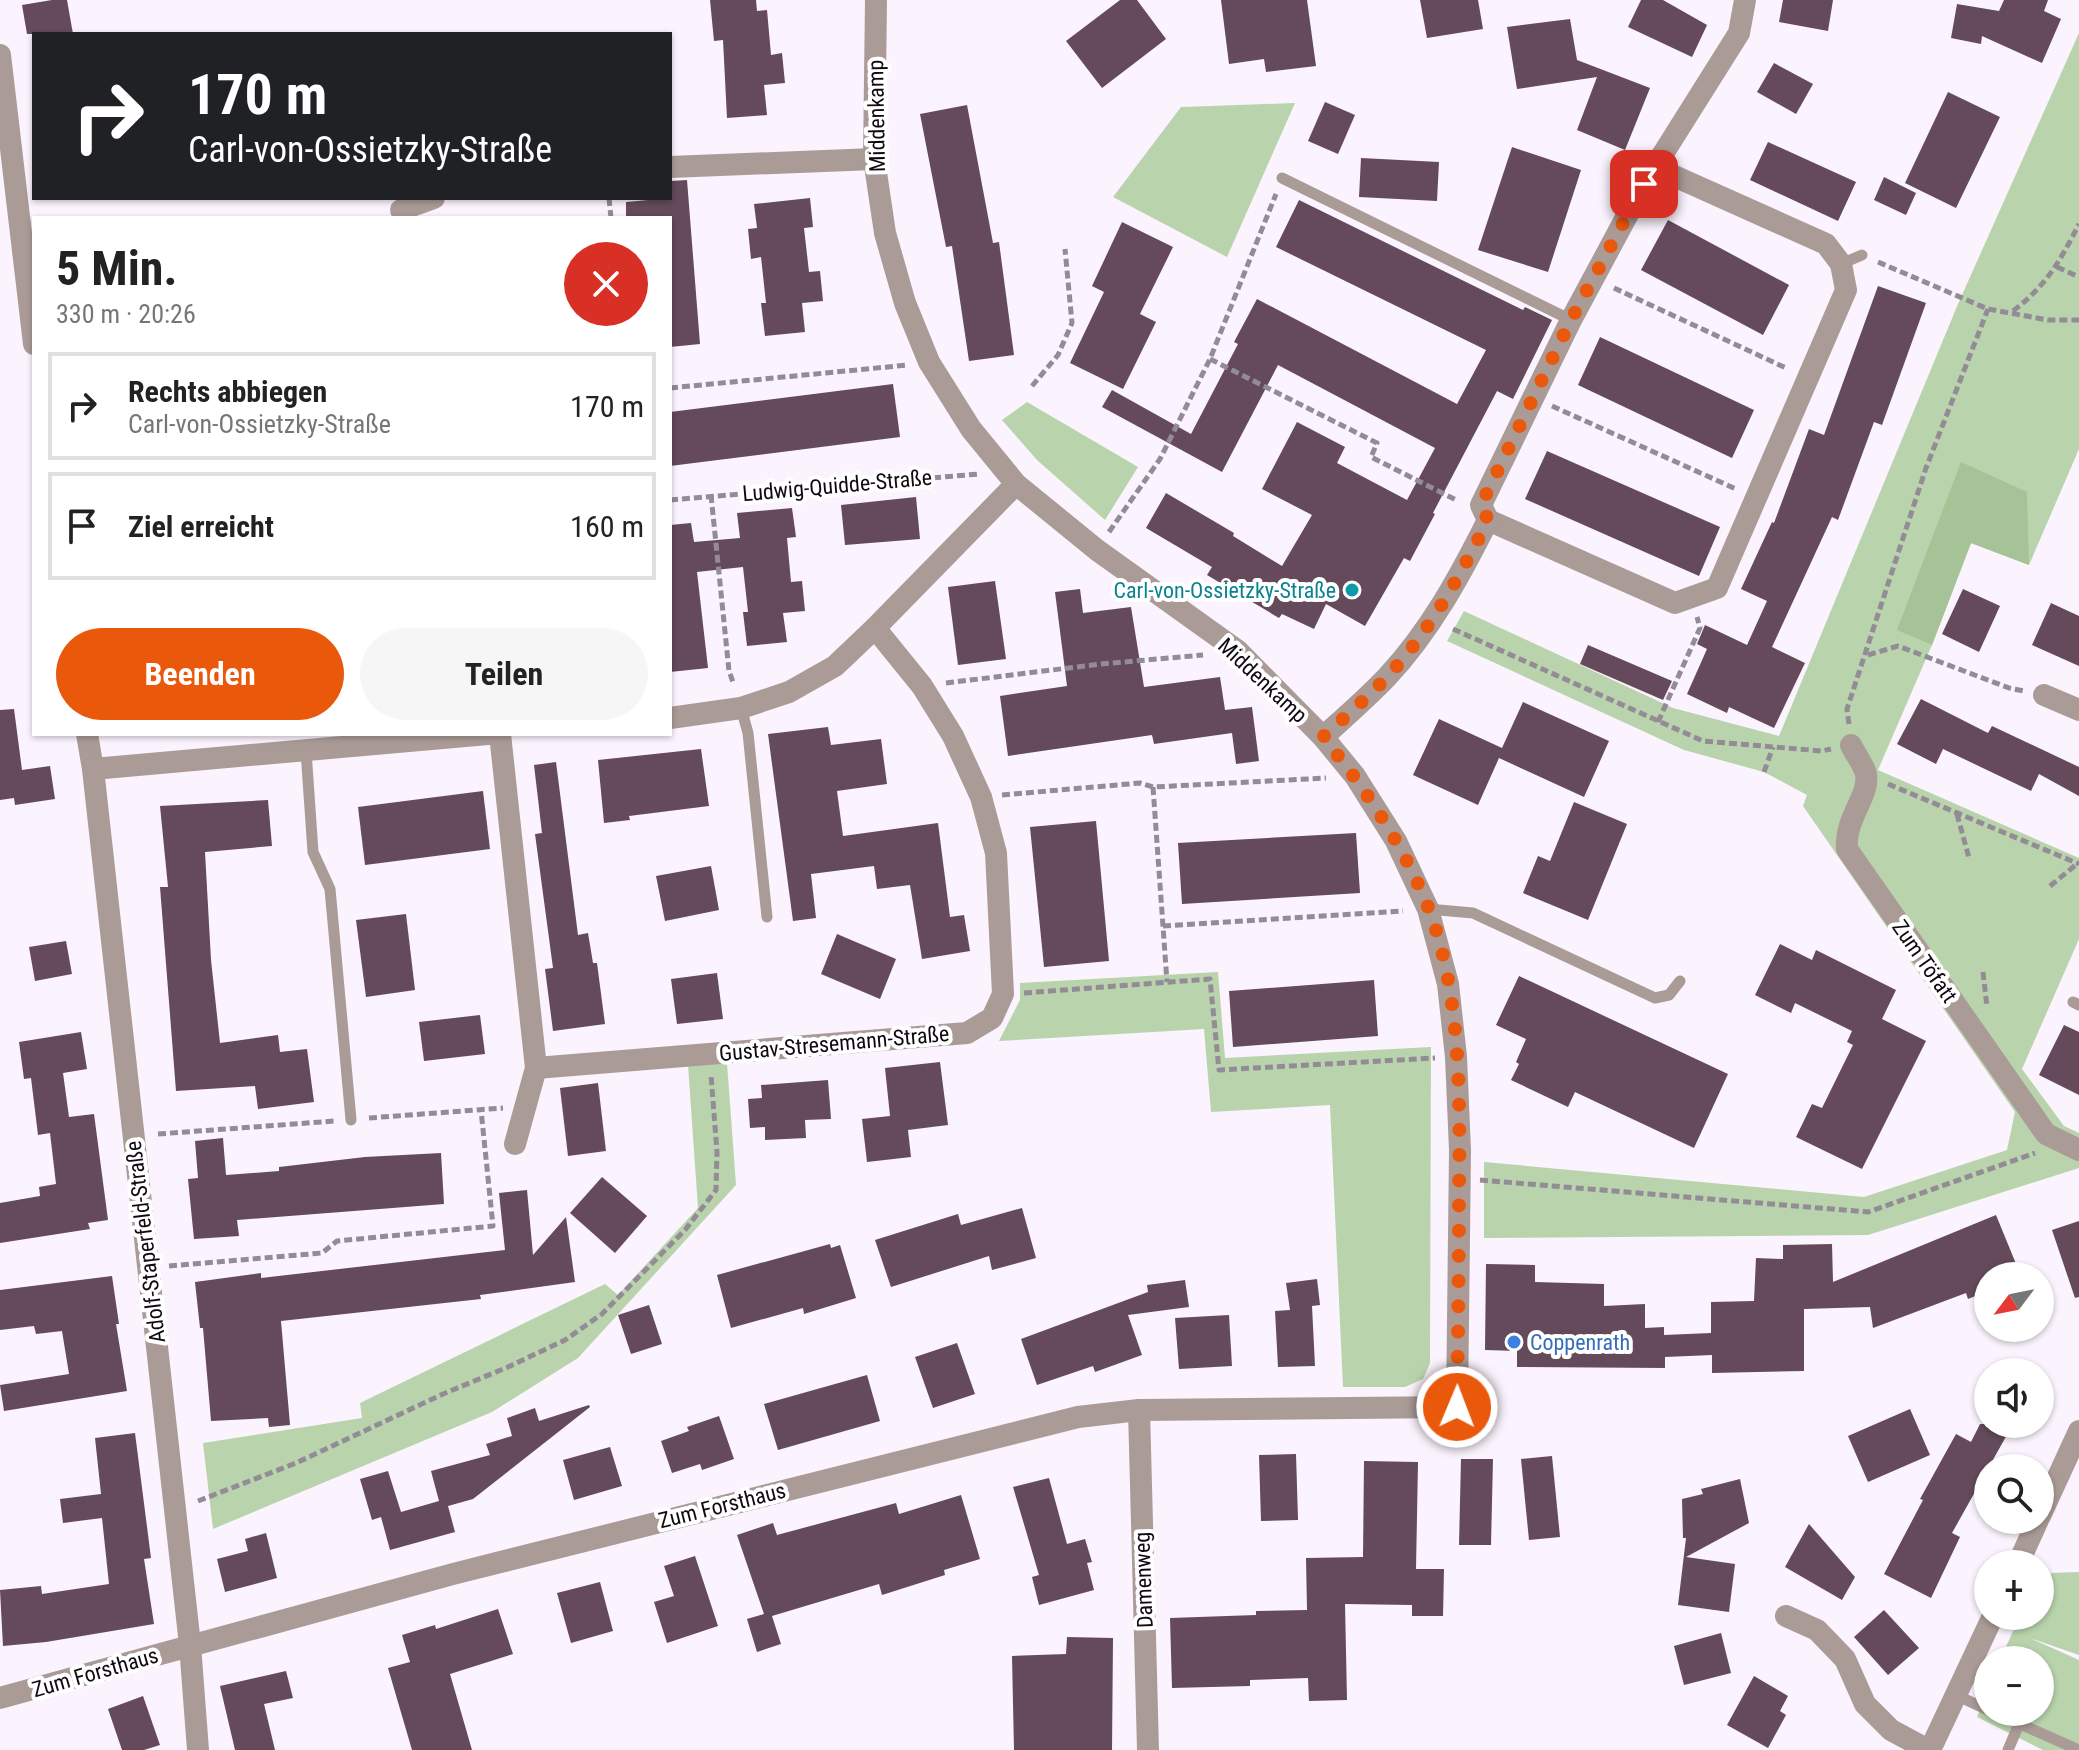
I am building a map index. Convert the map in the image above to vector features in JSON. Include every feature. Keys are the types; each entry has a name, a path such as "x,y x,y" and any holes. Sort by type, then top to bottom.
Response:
{"street":[{"name":"Middenkamp","path":"876,0 874,159 885,233 905,303 929,362 971,429 1010,478 1097,550 1238,651 1323,737 1355,776 1396,841 1428,909 1448,984 1456,1057 1459,1179 1457,1407"},
{"path":"1323,737 1388,677 1433,620 1462,572 1571,320 1654,167 1739,33 1745,0"},
{"path":"0,55 32,327"},
{"path":"672,167 874,159"},
{"path":"1485,513 1675,603 1717,588 1846,290 1841,264 1826,244 1654,167"},
{"path":"399,214 430,200"},
{"path":"672,718 741,708 789,692 835,666 875,628 1010,478"},
{"path":"875,628 922,686 953,736 981,797 996,853 1003,994"},
{"path":"2044,695 2079,710"},
{"name":"Adolf-Staperfeld-Straße","path":"87,736 175,1507 198,1750"},
{"path":"93,769 467,736"},
{"path":"500,736 536,1068 515,1144"},
{"path":"1851,745 1866,774"},
{"name":"Zum Töfatt","path":"1866,774 1865,788 1846,833 1847,849 2046,1134 2079,1150"},
{"name":"Gustav-Stresemann-Straße","path":"536,1068 967,1033 992,1018 1003,994"},
{"name":"Zum Forsthaus","path":"0,1698 453,1574 1078,1417 1139,1410 1457,1407"},
{"name":"Damenweg","path":"1139,1410 1148,1750"},
{"path":"2054,1494 2072,1465 2079,1431"},
{"path":"1786,1616 1817,1630 1845,1659 1865,1704 1891,1730 1929,1750 1986,1630"}],"lane":[{"path":"1282,178 1571,320"},
{"path":"1841,264 1862,255"},
{"path":"741,708 748,733 767,917"},
{"path":"306,751 313,852 330,889 351,1120"},
{"path":"1428,909 1473,913 1655,998 1669,995 1680,981"},
{"path":"1956,1695 1974,1703"},
{"path":"2008,1750 2018,1726"},
{"path":"2024,1726 2079,1750"}],"path":[{"path":"1097,550 1160,459 1210,359 1282,178"},
{"path":"2012,312 2035,294 2057,267 2079,224"},
{"path":"1032,386 1058,355 1072,323 1065,249"},
{"path":"1862,255 1988,309 2012,312 2036,320 2079,320"},
{"path":"2057,267 2079,277"},
{"path":"1594,279 1809,379"},
{"path":"1433,620 1703,741 1822,751 1851,745 1847,709 1926,468 1988,309"},
{"path":"1210,359 1377,443 1371,457 1485,513"},
{"path":"672,388 929,362"},
{"path":"1535,398 1755,498"},
{"name":"Ludwig-Quidde-Straße","path":"672,500 1010,478"},
{"path":"711,495 729,671 741,708"},
{"path":"1658,722 1700,628 1690,597"},
{"path":"1867,655 1898,646 2009,688 2044,695"},
{"path":"922,686 1238,651"},
{"path":"1764,772 1773,747"},
{"path":"1866,774 2078,864 2050,886"},
{"path":"981,797 1140,783 1153,787 1355,776"},
{"path":"1153,787 1167,982"},
{"path":"1957,814 1969,858"},
{"path":"1163,926 1428,909"},
{"path":"1003,994 1210,979 1219,1070 1456,1057"},
{"path":"175,1507 296,1463 565,1340 602,1314 685,1230 716,1190 717,1152 709,1054"},
{"path":"133,1136 481,1110 493,1226 337,1241 322,1253 148,1267"},
{"path":"1459,1179 1868,1212 2036,1153 2046,1134"}],"green space":[{"path":"2079,33 2079,449 2029,565 1971,543 1932,645 1878,770 2079,858 2079,939 2022,1069 2064,1126 2079,1133 2079,1168 1868,1235 1484,1238 1484,1162 1864,1197 2007,1150 2015,1112 1803,806 1807,795 1764,772 1684,750 1447,641 1464,611 1673,708 1779,736 1958,304"},
{"path":"1295,103 1227,257 1113,197 1181,107"},
{"path":"1027,402 1138,467 1105,520 1037,460 1002,420"},
{"path":"1961,462 2027,492 2029,565 1971,543 1932,645 1897,630"},
{"path":"1218,972 1225,1058 1431,1047 1430,1363 1423,1379 1405,1387 1343,1387 1330,1105 1211,1112 1204,1029 999,1041 1020,1000 1020,983"},
{"path":"727,1063 736,1185 578,1358 492,1412 213,1529 203,1443 362,1418 360,1403 605,1284 618,1295 698,1208 688,1065"},
{"path":"2079,1572 2079,1655 2030,1638 2048,1646 2006,1646 2014,1630 2054,1630 2054,1573"},
{"path":"2054,1649 2079,1660 2079,1750 2043,1750 1995,1726 2054,1726"}],"building":[{"path":"67,0 73,32 27,34 22,5"},
{"path":"710,0 756,0 757,11 767,10 771,55 782,53 785,83 764,85 767,115 727,118 723,40 714,41"},
{"path":"1120,0 1137,0 1166,39 1102,88 1066,41"},
{"path":"1221,0 1307,0 1316,66 1266,72 1264,59 1229,64"},
{"path":"1420,0 1478,0 1483,29 1427,38"},
{"path":"1641,0 1663,0 1707,25 1692,57 1628,27"},
{"path":"1783,0 1833,0 1828,31 1779,22"},
{"path":"2004,0 2048,0 2044,11 2061,19 2042,63 1982,36 1981,44 1951,38 1957,4 1999,11"},
{"path":"1570,19 1577,60 1650,88 1625,150 1577,130 1597,77 1517,89 1507,27"},
{"path":"1774,63 1813,84 1796,114 1757,92"},
{"path":"1948,92 2000,117 1956,208 1905,183"},
{"path":"1325,102 1355,115 1338,154 1308,141"},
{"path":"967,105 993,243 999,242 1014,355 969,361 952,246 946,247 920,114"},
{"path":"1768,142 1856,182 1838,221 1750,180"},
{"path":"1512,147 1581,170 1548,272 1478,250"},
{"path":"1361,158 1439,162 1437,201 1359,197"},
{"path":"1884,177 1916,193 1906,215 1874,200"},
{"path":"687,180 700,344 672,347 672,216 626,216 626,202 672,200 672,181"},
{"path":"810,198 813,227 804,228 809,272 820,271 823,301 802,303 805,332 765,336 761,303 766,303 761,257 751,259 748,229 757,228 754,204"},
{"path":"1299,200 1523,310 1525,307 1552,320 1513,399 1497,391 1410,561 1404,558 1365,626 1326,604 1314,629 1282,614 1279,618 1207,575 1212,567 1146,528 1166,493 1282,566 1312,515 1262,489 1297,422 1345,447 1337,463 1407,500 1435,448 1278,365 1222,472 1102,407 1112,390 1191,434 1238,344 1234,342 1257,299 1457,404 1486,350 1276,247"},
{"path":"1668,220 1789,285 1763,335 1641,270"},
{"path":"1122,222 1173,247 1140,314 1156,322 1123,389 1070,363 1104,292 1092,286"},
{"path":"1878,286 1926,303 1882,425 1874,422 1838,520 1832,517 1772,647 1805,663 1774,728 1729,707 1727,713 1687,694 1707,649 1697,644 1705,625 1747,645 1767,601 1741,589 1774,523 1809,429 1824,435"},
{"path":"1600,337 1754,410 1732,458 1578,385"},
{"path":"893,384 900,437 672,466 672,412"},
{"path":"1547,451 1720,527 1699,576 1525,499"},
{"path":"916,497 920,539 845,545 841,505"},
{"path":"792,508 796,537 787,538 791,582 802,581 805,611 783,613 787,642 747,646 743,612 748,612 743,567 697,572 708,668 672,672 672,525 691,523 694,542 740,538 737,513"},
{"path":"995,581 1006,659 958,665 948,587"},
{"path":"1080,589 1083,613 1131,607 1144,687 1220,677 1225,710 1252,707 1259,761 1236,764 1232,733 1154,744 1152,735 1008,756 1000,696 1067,686 1055,592"},
{"path":"1963,589 2000,606 1979,652 1942,634"},
{"path":"2051,603 2079,616 2079,666 2032,645"},
{"path":"1588,645 1672,681 1663,700 1580,664"},
{"path":"1921,699 1988,733 1992,726 2079,767 2079,796 2039,774 2031,791 1943,749 1936,764 1897,744"},
{"path":"1523,702 1609,741 1584,797 1499,758 1478,805 1413,775 1439,719 1502,748"},
{"path":"14,709 22,770 50,766 55,799 15,805 14,798 0,800 0,710"},
{"path":"828,727 831,745 881,739 887,784 837,791 843,836 938,823 950,917 964,915 970,951 922,959 910,885 877,889 874,866 811,874 816,918 793,921 768,734"},
{"path":"701,749 709,806 629,816 630,820 604,823 598,760"},
{"path":"556,762 578,935 588,933 593,963 597,963 605,1024 553,1031 545,969 553,968 535,834 542,833 534,765"},
{"path":"483,791 490,849 365,865 358,807"},
{"path":"268,800 272,846 205,852 211,960 220,1043 278,1035 280,1052 307,1049 314,1102 258,1109 255,1086 176,1091 160,887 168,887 160,806"},
{"path":"1574,802 1627,824 1588,920 1523,893 1538,856 1550,861"},
{"path":"1096,821 1109,961 1044,967 1030,827"},
{"path":"1356,833 1360,893 1182,904 1178,843"},
{"path":"711,866 719,910 665,921 656,876"},
{"path":"406,914 415,990 366,997 356,920"},
{"path":"837,934 896,959 880,999 821,974"},
{"path":"66,941 72,974 35,981 29,947"},
{"path":"1780,944 1812,960 1816,950 1896,990 1882,1019 1926,1041 1862,1169 1796,1137 1812,1104 1822,1108 1853,1045 1847,1042 1852,1031 1795,1003 1791,1013 1755,995"},
{"path":"717,973 723,1019 677,1024 671,979"},
{"path":"1519,976 1728,1074 1694,1148 1575,1092 1568,1107 1511,1080 1526,1039 1496,1025"},
{"path":"1374,980 1378,1036 1233,1047 1229,991"},
{"path":"480,1015 485,1054 424,1061 419,1022"},
{"path":"2064,1025 2079,1032 2079,1095 2039,1075"},
{"path":"81,1032 87,1069 63,1073 69,1117 94,1114 108,1220 88,1223 90,1229 0,1243 0,1203 40,1196 39,1187 56,1184 50,1133 38,1135 31,1078 24,1079 19,1042"},
{"path":"940,1062 948,1125 908,1130 911,1157 867,1162 862,1119 890,1116 885,1068"},
{"path":"828,1080 831,1119 805,1120 806,1138 765,1140 765,1127 750,1128 748,1099 762,1098 761,1085"},
{"path":"598,1083 606,1151 568,1156 560,1088"},
{"path":"223,1138 226,1175 279,1171 279,1167 365,1157 441,1153 444,1204 237,1220 239,1236 194,1239 188,1179 198,1178 195,1141"},
{"path":"602,1177 647,1216 615,1253 570,1213"},
{"path":"527,1190 533,1255 566,1217 575,1282 480,1295 481,1299 281,1321 290,1425 269,1427 268,1418 211,1421 203,1328 200,1328 195,1282 261,1273 261,1278 505,1250 499,1193"},
{"path":"1022,1208 1036,1258 992,1270 989,1256 891,1287 875,1240 958,1214 961,1225"},
{"path":"1996,1215 2015,1262 1974,1262 1974,1297 1968,1299 1966,1293 1873,1328 1870,1307 1804,1309 1804,1371 1712,1373 1712,1355 1665,1357 1665,1368 1517,1367 1517,1351 1485,1350 1486,1264 1535,1265 1535,1282 1604,1284 1604,1306 1645,1304 1645,1328 1664,1327 1664,1335 1711,1333 1711,1302 1754,1301 1756,1258 1783,1259 1783,1245 1832,1244 1833,1282"},
{"path":"2079,1221 2079,1297 2075,1298 2052,1230"},
{"path":"830,1244 831,1248 840,1245 856,1298 804,1314 803,1308 731,1328 717,1275"},
{"path":"112,1276 127,1391 4,1411 0,1385 69,1374 62,1331 36,1334 34,1326 0,1330 0,1290"},
{"path":"1317,1279 1320,1305 1312,1306 1315,1366 1278,1367 1275,1311 1290,1310 1286,1283"},
{"path":"1185,1280 1189,1307 1128,1315 1142,1355 1095,1372 1093,1366 1037,1385 1021,1339 1148,1292 1147,1285"},
{"path":"649,1305 662,1344 631,1354 618,1315"},
{"path":"1229,1315 1232,1366 1179,1369 1175,1318"},
{"path":"957,1343 975,1394 933,1408 915,1357"},
{"path":"867,1375 880,1421 778,1450 764,1404"},
{"path":"589,1405 473,1499 448,1506 455,1532 390,1550 381,1517 372,1520 360,1479 388,1471 401,1512 439,1501 431,1471 490,1455 486,1444 512,1436 507,1418 535,1408 539,1421"},
{"path":"1910,1409 1930,1455 1868,1482 1848,1436"},
{"path":"719,1416 734,1459 702,1470 700,1464 672,1473 661,1441 689,1431 687,1427"},
{"path":"135,1433 151,1558 144,1559 154,1624 3,1646 0,1590 41,1586 42,1594 109,1584 102,1518 63,1523 60,1499 101,1494 95,1438"},
{"path":"1956,1434 1971,1442 1974,1436 2005,1438 1996,1454 1974,1454 1974,1494 1952,1533 1960,1537 1931,1598 1884,1574"},
{"path":"610,1447 622,1486 574,1500 563,1460"},
{"path":"1296,1454 1298,1520 1261,1521 1259,1455"},
{"path":"1552,1456 1560,1537 1529,1540 1521,1459"},
{"path":"1461,1459 1493,1459 1491,1545 1459,1545"},
{"path":"1364,1461 1418,1462 1416,1569 1444,1569 1443,1616 1412,1616 1412,1605 1345,1604 1347,1700 1309,1701 1308,1678 1250,1680 1250,1686 1172,1688 1170,1618 1307,1610 1306,1558 1363,1557"},
{"path":"1049,1478 1067,1544 1085,1539 1092,1562 1087,1563 1094,1590 1039,1605 1032,1577 1039,1575 1013,1487"},
{"path":"1740,1479 1749,1523 1686,1557 1735,1564 1729,1612 1678,1605 1686,1538 1683,1538 1682,1499 1703,1494 1701,1489"},
{"path":"961,1495 980,1559 944,1570 945,1575 882,1595 879,1584 772,1616 781,1644 757,1652 747,1619 764,1614 737,1535 773,1523 777,1535 896,1503 899,1514"},
{"path":"1809,1524 1855,1577 1842,1600 1785,1567"},
{"path":"266,1533 277,1578 225,1592 217,1559 248,1551 245,1539"},
{"path":"695,1556 718,1626 667,1643 654,1602 674,1596 664,1566"},
{"path":"600,1582 613,1631 571,1643 557,1593"},
{"path":"498,1609 513,1654 450,1674 472,1750 412,1750 388,1668 410,1662 402,1635 435,1625 436,1629"},
{"path":"1884,1610 1919,1648 1888,1675 1854,1637"},
{"path":"1721,1633 1731,1673 1684,1685 1674,1646"},
{"path":"1067,1637 1113,1638 1112,1750 1014,1750 1012,1656 1066,1654"},
{"path":"286,1671 293,1698 264,1704 275,1750 235,1750 220,1686"},
{"path":"1754,1676 1788,1696 1780,1711 1786,1715 1768,1748 1727,1725"},
{"path":"143,1696 160,1745 144,1750 122,1750 108,1709"}],"place":[{"name":"Carl-von-Ossietzky-Straße","path":"1352,590"},
{"name":"Coppenrath","path":"1514,1342"}],"route":[{"path":"1457,1407 1460,1150 1456,1057 1448,984 1428,909 1396,841 1355,776 1323,737 1388,677 1433,620 1462,572 1488,520 1481,505 1571,320 1644,184"}]}
